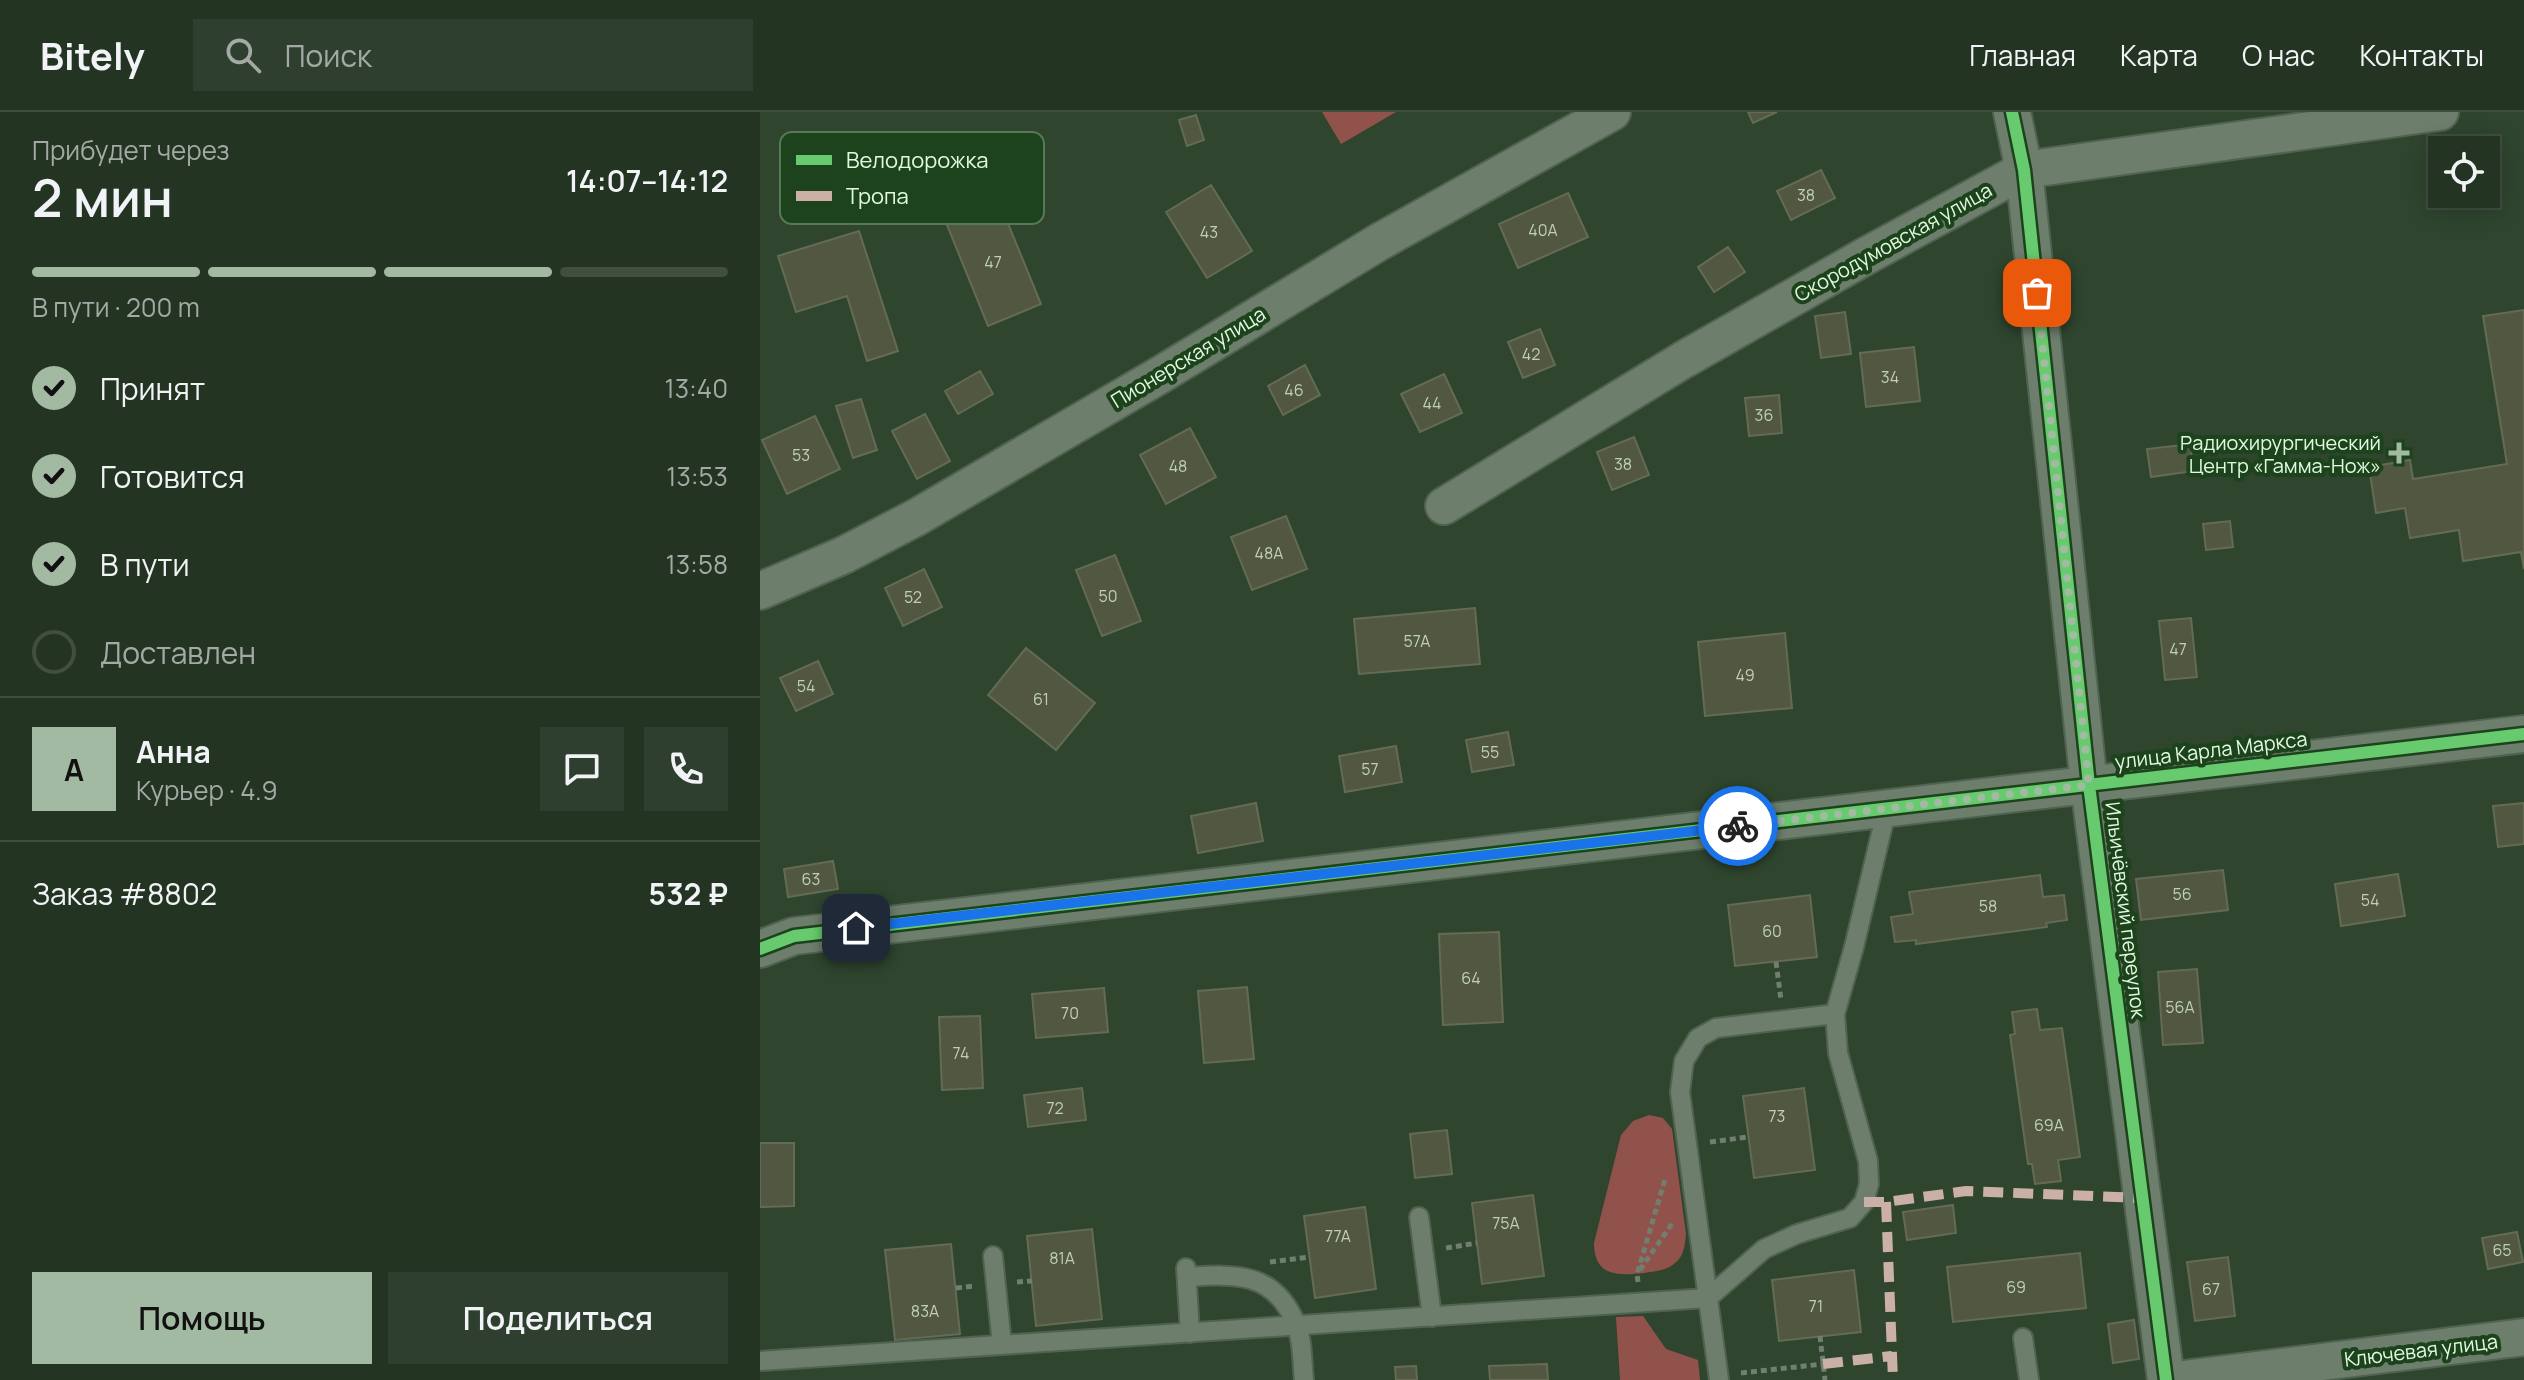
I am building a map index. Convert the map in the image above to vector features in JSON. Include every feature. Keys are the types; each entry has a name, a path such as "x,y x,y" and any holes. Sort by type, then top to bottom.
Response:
{"street":[{"name":"Пионерская улица","path":"760,591 844,555 917,517 1379,242 1612,112"},
{"name":"Ильичёвский переулок","path":"2012,112 2024,170 2089,785 2166,1380"},
{"name":"Скородумовская улица","path":"1444,506 1683,360 2024,170 2440,112"},
{"name":"улица Карла Маркса","path":"760,949 794,936 2524,734"},
{"name":"Ключевая улица","path":"2175,1380 2524,1337"}],"lane":[{"path":"760,1361 1708,1298 1764,1249 1797,1234 1850,1218 1864,1202 1869,1184 1868,1161 1838,1053 1835,1014 1887,808"},
{"path":"1718,1378 1680,1092 1684,1061 1698,1038 1716,1028 1835,1014"},
{"path":"1419,1217 1432,1317"},
{"path":"993,1256 1002,1345"},
{"path":"1190,1333 1186,1271 1231,1274 1256,1281 1278,1295 1297,1326 1304,1380"},
{"path":"2023,1338 2029,1380"}],"path":[{"path":"1776,962 1783,1020"},
{"path":"1696,1205 1683,1207 1637,1274 1675,1147 1748,1137"},
{"path":"1423,1251 1477,1243"},
{"path":"1820,1336 1825,1380"},
{"path":"1718,1378 1823,1364"}],"shaded area":[{"path":"1322,112 1396,112 1341,144"},
{"path":"1649,1115 1663,1118 1672,1129 1686,1234 1684,1246 1678,1260 1668,1268 1616,1274 1598,1262 1594,1243 1621,1135 1633,1121"},
{"path":"1643,1316 1666,1349 1698,1360 1700,1380 1620,1380 1616,1317"}],"building":[{"path":"1748,112 1777,112 1753,123"},
{"path":"1196,115 1204,140 1187,146 1179,120"},
{"path":"1821,170 1835,198 1791,220 1777,191"},
{"path":"1211,185 1252,251 1207,278 1166,212"},
{"path":"1568,193 1588,237 1518,268 1499,224"},
{"path":"947,224 1008,224 1041,304 988,326"},
{"path":"859,231 898,351 867,361 847,296 796,312 778,256"},
{"path":"1728,247 1745,272 1714,292 1698,267"},
{"path":"2524,310 2524,569 2521,552 2463,561 2459,530 2410,538 2405,508 2376,513 2369,467 2410,460 2413,479 2507,464 2483,316"},
{"path":"1845,312 1851,354 1821,358 1815,316"},
{"path":"1540,329 1555,365 1523,378 1508,342"},
{"path":"1914,347 1920,401 1866,407 1860,353"},
{"path":"1305,365 1320,395 1283,415 1268,386"},
{"path":"980,371 993,394 958,414 945,391"},
{"path":"1444,374 1462,413 1420,432 1401,394"},
{"path":"1779,395 1782,433 1749,436 1745,398"},
{"path":"861,399 877,450 853,458 836,406"},
{"path":"925,414 950,461 917,479 892,431"},
{"path":"815,416 840,469 787,494 762,440"},
{"path":"1190,428 1216,477 1166,504 1140,455"},
{"path":"1634,437 1649,475 1612,490 1597,452"},
{"path":"2190,444 2194,471 2151,477 2147,449"},
{"path":"1286,516 1307,569 1252,590 1231,537"},
{"path":"2230,521 2233,547 2206,550 2203,524"},
{"path":"1115,555 1141,621 1102,636 1076,570"},
{"path":"924,569 942,607 903,626 885,588"},
{"path":"1475,608 1480,664 1359,674 1354,619"},
{"path":"2191,618 2197,677 2165,680 2159,621"},
{"path":"1785,633 1792,708 1705,716 1698,642"},
{"path":"1026,648 1095,703 1056,750 988,695"},
{"path":"818,661 833,694 796,711 780,678"},
{"path":"1508,732 1514,765 1472,772 1466,740"},
{"path":"1396,746 1402,782 1345,792 1339,756"},
{"path":"1256,803 1263,841 1198,853 1191,816"},
{"path":"2524,803 2524,844 2498,847 2493,806"},
{"path":"833,861 838,889 788,897 784,869"},
{"path":"2223,870 2228,910 2141,920 2136,879"},
{"path":"2398,874 2405,916 2341,926 2335,884"},
{"path":"2040,875 2043,897 2064,895 2067,920 2046,923 2047,927 1916,944 1916,940 1895,942 1891,917 1913,914 1909,892"},
{"path":"1810,895 1817,957 1735,966 1728,905"},
{"path":"1499,932 1503,1022 1443,1025 1439,934"},
{"path":"2197,969 2203,1043 2163,1045 2158,972"},
{"path":"1247,987 1254,1059 1204,1063 1198,991"},
{"path":"1104,988 1108,1032 1036,1038 1032,994"},
{"path":"2037,1009 2040,1030 2062,1028 2080,1157 2058,1160 2061,1181 2035,1184 2032,1164 2028,1164 2010,1035 2015,1034 2012,1012"},
{"path":"980,1016 983,1088 942,1090 939,1017"},
{"path":"1082,1088 1086,1120 1028,1127 1024,1095"},
{"path":"1804,1088 1815,1170 1754,1178 1743,1096"},
{"path":"1447,1130 1452,1174 1415,1178 1410,1134"},
{"path":"760,1143 794,1143 794,1206 760,1207"},
{"path":"1533,1195 1544,1276 1482,1284 1472,1203"},
{"path":"1953,1205 1956,1233 1907,1240 1903,1212"},
{"path":"1365,1207 1376,1289 1315,1298 1304,1216"},
{"path":"1092,1229 1102,1319 1036,1326 1027,1236"},
{"path":"2517,1232 2523,1262 2488,1269 2482,1238"},
{"path":"951,1244 960,1334 895,1340 885,1250"},
{"path":"2080,1253 2086,1308 1953,1322 1947,1267"},
{"path":"2228,1257 2235,1316 2195,1321 2187,1262"},
{"path":"1854,1270 1861,1332 1779,1341 1772,1280"},
{"path":"2134,1320 2139,1359 2113,1363 2108,1324"},
{"path":"1547,1364 1548,1380 1490,1380 1489,1366"},
{"path":"1416,1366 1417,1380 1396,1380 1395,1367"}],"marked path":[{"path":"1864,1202 1966,1191 2142,1198"},
{"path":"1886,1202 1893,1380"},
{"path":"1823,1364 1892,1356"}],"cycle path":[{"path":"2012,112 2024,170 2089,785 2166,1380"},
{"path":"760,949 794,936 2524,734"}],"way so far":[{"path":"1738,826 2089,785 2037,293"}],"place":[{"name":"Радиохирургический Центр «Гамма-Нож»","path":"2399,453"}],"route":[{"path":"856,928 1738,826"}]}
